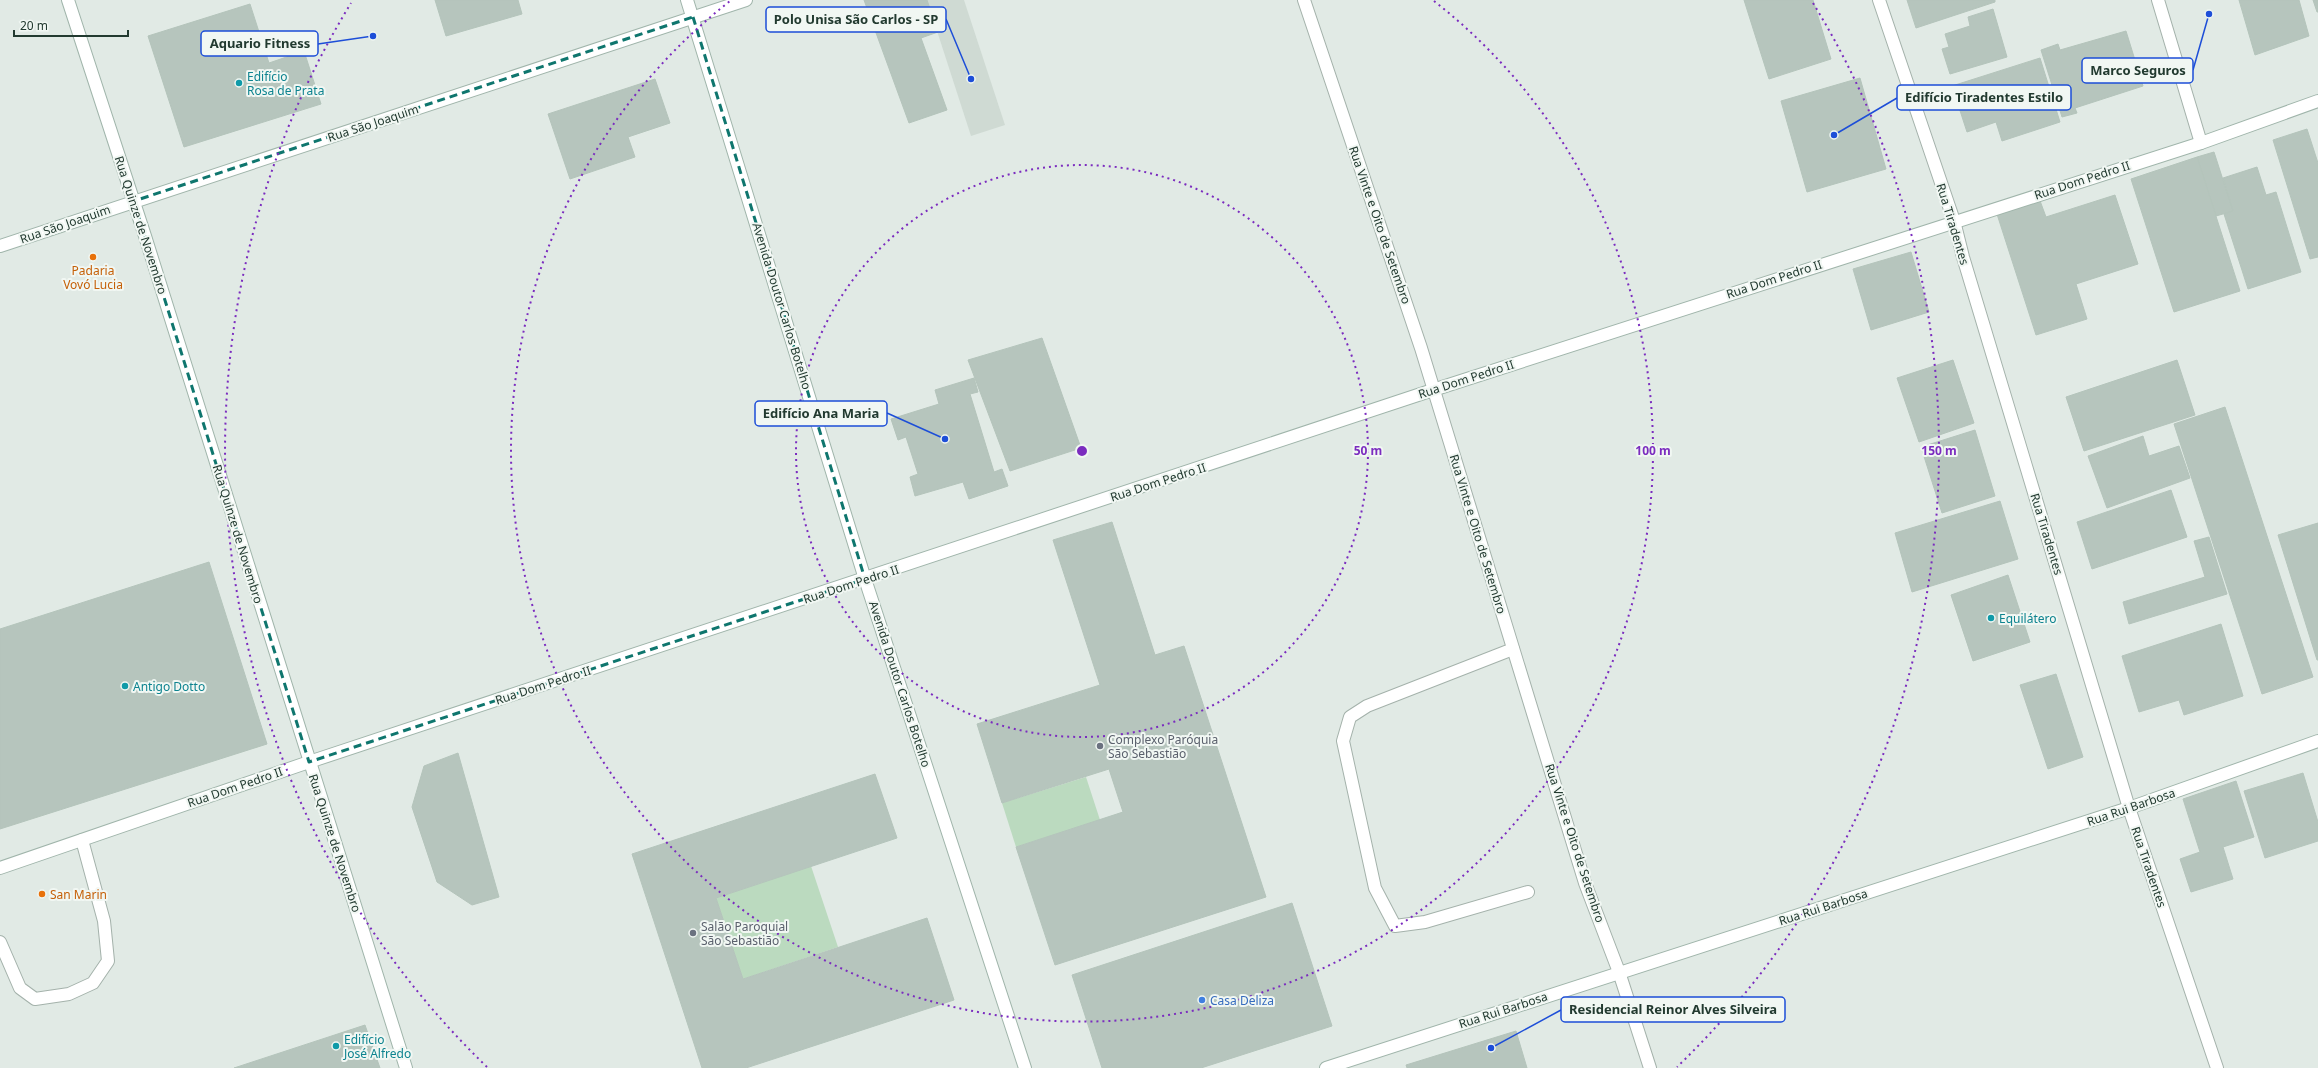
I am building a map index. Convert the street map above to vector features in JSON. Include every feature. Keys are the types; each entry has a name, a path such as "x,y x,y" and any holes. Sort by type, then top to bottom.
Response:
{"main road":[{"name":"Rua Quinze de Novembro","path":"68,0 134,201 406,1068"},
{"name":"Avenida Doutor Carlos Botelho","path":"687,0 865,579 1026,1068"},
{"name":"Rua São Joaquim","path":"0,246 746,0"},
{"name":"Rua Vinte e Oito de Setembro","path":"1304,0 1433,390 1585,883 1619,972 1650,1068"},
{"name":"Rua Tiradentes","path":"1879,0 1954,221 1965,265 2129,808 2217,1068"},
{"path":"2158,0 2201,143"},
{"name":"Rua Dom Pedro II","path":"0,868 309,762 1433,390 1954,221 2201,143 2318,101"},
{"path":"1513,649 1367,706 1350,717 1343,740 1374,888 1395,926 1425,922 1528,892"},
{"name":"Rua Rui Barbosa","path":"1326,1068 2129,808 2318,741"},
{"path":"0,942 20,988 35,999 69,994 93,982 108,961 104,921 82,840"}],"highlighted area":[{"path":"693,17 865,579 309,762 134,201"}],"shaded area":[{"path":"927,0 964,0 1005,125 971,136"}],"green space":[{"path":"1086,777 1100,820 1016,847 1002,803"},
{"path":"811,866 838,947 743,979 716,898"}],"building":[{"path":"435,0 518,0 522,14 446,36"},
{"path":"864,0 927,0 938,32 921,38 947,110 909,123"},
{"path":"1744,0 1813,0 1831,59 1769,79"},
{"path":"1907,0 1995,0 1995,2 1916,28"},
{"path":"2239,0 2299,0 2309,36 2255,55"},
{"path":"2313,0 2318,0 2318,12 2317,12"},
{"name":"Edifício Rosa de Prata","path":"250,4 269,63 304,51 321,104 184,147 148,36"},
{"path":"1993,9 2007,57 1950,74 1942,49 1949,47 1945,34 1970,26 1968,17"},
{"path":"2126,31 2143,86 2075,108 2077,113 2062,117 2041,50 2058,44 2060,50"},
{"path":"2040,58 2060,122 2002,141 1996,122 1967,132 1952,86"},
{"path":"1860,78 1886,169 1807,192 1781,101"},
{"path":"655,79 670,123 628,137 635,157 570,179 548,114"},
{"path":"2307,129 2318,163 2318,257 2310,259 2273,140"},
{"path":"2214,152 2233,211 2216,216 2197,157"},
{"path":"2197,157 2240,291 2174,312 2131,179"},
{"path":"2257,167 2266,195 2276,192 2301,272 2248,289 2224,214 2233,211 2223,178"},
{"path":"2115,195 2138,264 2076,284 2087,319 2036,335 1996,211 2039,198 2046,217"},
{"path":"1911,252 1929,312 1871,330 1853,269"},
{"path":"1042,338 1081,448 1010,471 968,360"},
{"path":"1953,360 1974,423 1919,442 1897,378"},
{"path":"2177,360 2195,415 2084,451 2066,397"},
{"path":"974,378 978,392 970,394 994,472 1002,469 1008,486 969,499 963,482 915,496 910,477 918,474 906,437 898,440 891,419 939,404 935,390"},
{"path":"2225,407 2313,677 2262,694 2174,424"},
{"path":"1975,430 1995,496 1942,513 1921,447"},
{"path":"2143,436 2149,456 2179,446 2190,478 2107,508 2088,456"},
{"path":"2171,490 2187,537 2092,569 2077,522"},
{"path":"2000,501 2018,559 1912,592 1895,533"},
{"name":"Complexo Paróquia São Sebastião","path":"1112,522 1155,655 1184,646 1266,897 1055,965 1016,847 1123,812 1109,769 1002,803 977,724 1100,685 1053,540"},
{"path":"2318,523 2318,660 2317,660 2278,535"},
{"path":"2209,537 2227,594 2129,624 2123,602 2205,577 2194,541"},
{"name":"Antigo Dotto","path":"209,562 267,744 0,829 0,629"},
{"name":"Equilátero","path":"2008,575 2030,642 1973,661 1951,595"},
{"path":"2221,624 2243,696 2184,715 2179,700 2139,712 2122,656"},
{"path":"2056,674 2083,757 2048,769 2020,685"},
{"path":"458,753 499,897 472,905 437,882 412,807 424,766"},
{"path":"2303,773 2318,822 2318,841 2265,858 2244,791"},
{"name":"Salão Paroquial São Sebastião","path":"875,774 897,838 716,898 743,979 927,918 954,1000 746,1068 702,1068 632,854"},
{"path":"2236,781 2254,837 2223,847 2233,879 2191,892 2180,859 2200,852 2183,799"},
{"name":"Casa Deliza","path":"1292,903 1332,1026 1201,1068 1102,1068 1072,975"},
{"name":"Edifício José Alfredo","path":"365,1025 380,1068 234,1068"},
{"path":"1516,1031 1527,1068 1407,1068 1406,1065"}],"place":[{"name":"Marco Seguros","path":"2209,14"},
{"name":"Aquario Fitness","path":"373,36"},
{"name":"Polo Unisa São Carlos - SP","path":"971,79"},
{"name":"Edifício Rosa de Prata","path":"239,83"},
{"name":"Edifício Tiradentes Estilo","path":"1834,135"},
{"name":"Padaria Vovó Lucia","path":"93,257"},
{"name":"Edifício Ana Maria","path":"945,439"},
{"name":"Equilátero","path":"1991,618"},
{"name":"Antigo Dotto","path":"125,686"},
{"name":"Complexo Paróquia São Sebastião","path":"1100,746"},
{"name":"San Marin","path":"42,894"},
{"name":"Salão Paroquial São Sebastião","path":"693,933"},
{"name":"Casa Deliza","path":"1202,1000"},
{"name":"Edifício José Alfredo","path":"336,1046"},
{"name":"Residencial Reinor Alves Silveira","path":"1491,1048"}]}
